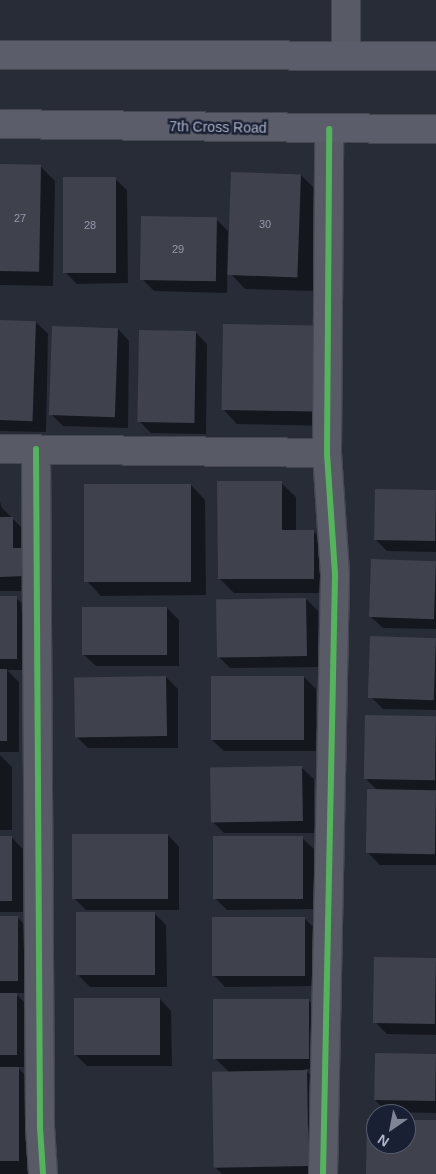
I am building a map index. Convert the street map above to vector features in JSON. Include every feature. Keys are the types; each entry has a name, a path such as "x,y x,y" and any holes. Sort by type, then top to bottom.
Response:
{"street":[{"path":"346,0 346,54"},
{"path":"0,55 346,54 436,56"},
{"name":"7th Cross Road","path":"0,124 436,129"},
{"path":"323,1174 335,574 326,453 329,129"},
{"path":"0,449 326,453"},
{"path":"36,449 40,1117 43,1174"}],"building":[{"path":"0,164 41,165 39,272 0,271"},
{"path":"231,172 301,174 297,277 227,275"},
{"path":"63,177 116,177 116,273 63,273"},
{"path":"141,216 217,217 216,281 140,280"},
{"path":"0,320 36,321 32,421 0,420"},
{"path":"223,324 316,326 314,412 221,410"},
{"path":"52,326 118,328 115,417 49,415"},
{"path":"139,330 196,331 194,423 137,422"},
{"path":"217,481 282,481 282,530 314,530 314,579 218,579"},
{"path":"84,484 191,484 191,582 84,582"},
{"path":"375,489 436,490 435,541 374,540"},
{"path":"0,517 13,517 13,548 26,548 26,576 0,577"},
{"path":"371,559 436,561 434,619 369,617"},
{"path":"0,596 17,596 17,659 0,659"},
{"path":"306,598 307,656 217,658 216,600"},
{"path":"82,607 167,607 167,655 82,655"},
{"path":"370,636 436,638 434,700 368,698"},
{"path":"0,669 7,669 7,741 0,741"},
{"path":"166,676 167,736 75,738 74,678"},
{"path":"211,676 304,676 304,740 211,740"},
{"path":"365,715 436,716 435,780 364,779"},
{"path":"302,766 303,821 211,823 210,768"},
{"path":"367,789 436,790 435,854 366,853"},
{"path":"72,834 168,834 168,899 72,899"},
{"path":"0,836 12,836 12,901 0,901"},
{"path":"213,836 303,836 303,899 213,899"},
{"path":"76,912 155,912 155,975 76,975"},
{"path":"0,916 18,916 18,981 0,981"},
{"path":"212,917 305,917 305,976 212,976"},
{"path":"374,957 436,958 435,1024 373,1023"},
{"path":"0,993 17,993 17,1055 0,1055"},
{"path":"74,998 160,998 160,1055 74,1055"},
{"path":"213,999 309,999 309,1059 213,1059"},
{"path":"375,1053 436,1054 435,1101 374,1100"},
{"path":"0,1067 19,1067 19,1161 0,1161"},
{"path":"307,1070 309,1166 214,1168 212,1072"},
{"path":"416,1120 436,1120 436,1174 366,1174 366,1154 416,1154"}],"cycle path":[{"path":"323,1174 335,574 327,453 329,129"},
{"path":"36,449 40,1127 43,1174"}]}
